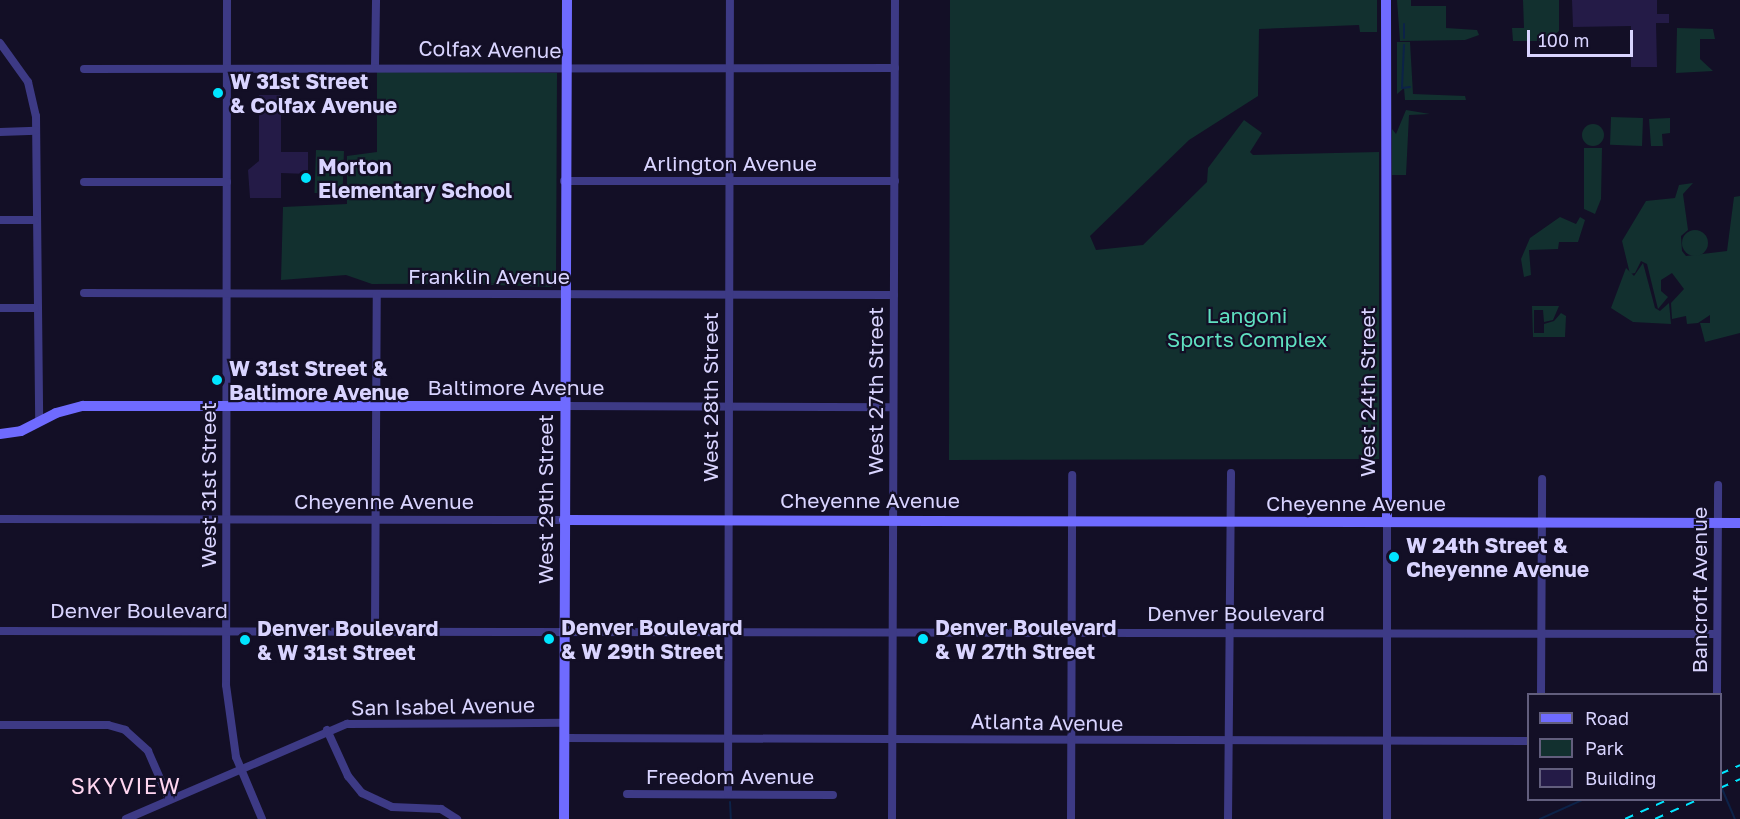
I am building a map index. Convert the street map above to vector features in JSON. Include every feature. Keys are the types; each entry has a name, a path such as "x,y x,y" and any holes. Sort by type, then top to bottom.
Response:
{"street":[{"name":"West 31st Street","path":"227,0 226,519 229,722 240,769 262,819"},
{"path":"375,66 376,0"},
{"name":"West 29th Street","path":"564,819 564,181 567,0"},
{"name":"West 28th Street","path":"728,794 730,0"},
{"name":"West 27th Street","path":"892,819 895,0"},
{"name":"West 24th Street","path":"1386,0 1387,819"},
{"path":"0,43 28,82 36,131 35,308 39,420"},
{"name":"Colfax Avenue","path":"84,69 228,66 895,68"},
{"path":"0,132 36,131"},
{"name":"Arlington Avenue","path":"564,181 895,182"},
{"path":"84,183 227,182"},
{"path":"0,220 35,220"},
{"name":"Franklin Avenue","path":"84,293 894,295"},
{"path":"375,630 377,295"},
{"path":"0,308 35,308"},
{"name":"Baltimore Avenue","path":"0,434 21,431 39,420 84,406 893,407"},
{"path":"1228,819 1231,473"},
{"path":"1071,475 1071,819"},
{"path":"1541,693 1542,479"},
{"name":"Bancroft Avenue","path":"1717,693 1718,485"},
{"name":"Cheyenne Avenue","path":"0,519 226,519 376,522 893,520 1740,524"},
{"name":"Denver Boulevard","path":"0,631 227,628 893,629 1072,632 1541,630 1717,634"},
{"name":"San Isabel Avenue","path":"126,819 327,730 359,722 564,723"},
{"path":"0,725 108,725 125,730 148,751 169,800"},
{"path":"327,730 348,776 372,800 392,807 441,809 457,819"},
{"name":"Atlanta Avenue","path":"564,738 1527,741"},
{"name":"Freedom Avenue","path":"627,794 833,795"}],"green space":[{"name":"Langoni Sports Complex","path":"950,0 1377,0 1377,32 1360,32 1359,25 1259,29 1258,96 1189,140 1090,236 1096,250 1143,245 1207,182 1208,168 1244,120 1262,133 1250,152 1253,155 1379,152 1379,459 949,460"},
{"path":"1397,0 1411,0 1411,6 1446,6 1446,28 1477,30 1479,35 1465,40 1400,41"},
{"path":"1523,0 1559,0 1559,31 1547,41 1513,41 1512,28 1524,28"},
{"path":"1677,28 1713,29 1715,39 1700,39 1700,59 1713,71 1676,73"},
{"path":"1397,42 1410,42 1413,94 1465,96 1466,100 1405,100 1404,88 1397,94"},
{"path":"377,72 557,73 556,283 551,287 463,284 542,283 372,284 346,275 281,280 283,207 347,204 347,156 377,152"},
{"path":"1406,110 1430,114 1409,115 1406,175 1392,175 1392,129 1396,134"},
{"path":"1611,117 1643,118 1642,146 1610,145"},
{"path":"1670,118 1670,133 1662,134 1663,146 1651,146 1649,119"},
{"path":"1593,124 1601,127 1604,135 1601,143 1593,146 1585,143 1582,135 1585,127"},
{"path":"1584,148 1602,148 1601,199 1595,214 1584,209"},
{"path":"316,150 344,151 342,194 314,193"},
{"path":"1693,183 1683,194 1688,230 1681,236 1682,251 1686,256 1727,251 1734,197 1740,196 1740,333 1705,342 1700,323 1710,323 1710,315 1698,323 1687,324 1686,316 1672,319 1671,303 1684,289 1672,273 1661,280 1661,291 1668,297 1658,309 1647,264 1641,261 1635,273 1630,274 1622,241 1646,201 1675,198 1679,185"},
{"path":"1560,217 1576,224 1580,217 1585,220 1578,242 1559,242 1558,249 1529,250 1531,275 1524,277 1521,259 1530,238"},
{"path":"1695,230 1704,234 1708,243 1704,252 1695,256 1686,252 1682,243 1686,234"},
{"path":"1643,263 1655,308 1660,311 1669,303 1671,324 1633,322 1611,308 1626,268 1634,276"},
{"path":"1532,306 1559,306 1553,320 1544,322 1543,310 1534,310 1534,333 1544,333 1544,324 1554,321 1561,313 1566,316 1565,337 1533,337"}],"building":[{"path":"1572,0 1657,0 1657,14 1669,14 1669,23 1656,23 1657,67 1631,67 1631,26 1573,27"},
{"name":"Morton Elementary School","path":"259,95 281,95 281,152 308,152 308,174 281,173 281,198 250,198 248,170 259,161"}],"waterway":[{"path":"1404,24 1404,38"},
{"path":"1404,45 1402,88 1410,87"},
{"path":"1722,789 1735,819"},
{"path":"1540,819 1580,801"},
{"path":"730,802 731,819"}],"railway":[{"path":"1722,773 1740,765"},
{"path":"1722,787 1740,779"},
{"path":"1625,819 1665,801"},
{"path":"1655,819 1695,801"}],"place":[{"name":"W 31st Street & Colfax Avenue","path":"218,93"},
{"name":"Morton Elementary School","path":"306,178"},
{"name":"W 31st Street & Baltimore Avenue","path":"217,380"},
{"name":"W 24th Street & Cheyenne Avenue","path":"1394,557"},
{"name":"Denver Boulevard & W 29th Street","path":"549,639"},
{"name":"Denver Boulevard & W 27th Street","path":"923,639"},
{"name":"Denver Boulevard & W 31st Street","path":"245,640"}],"district":[{"name":"SKYVIEW","path":"126,786"}]}
